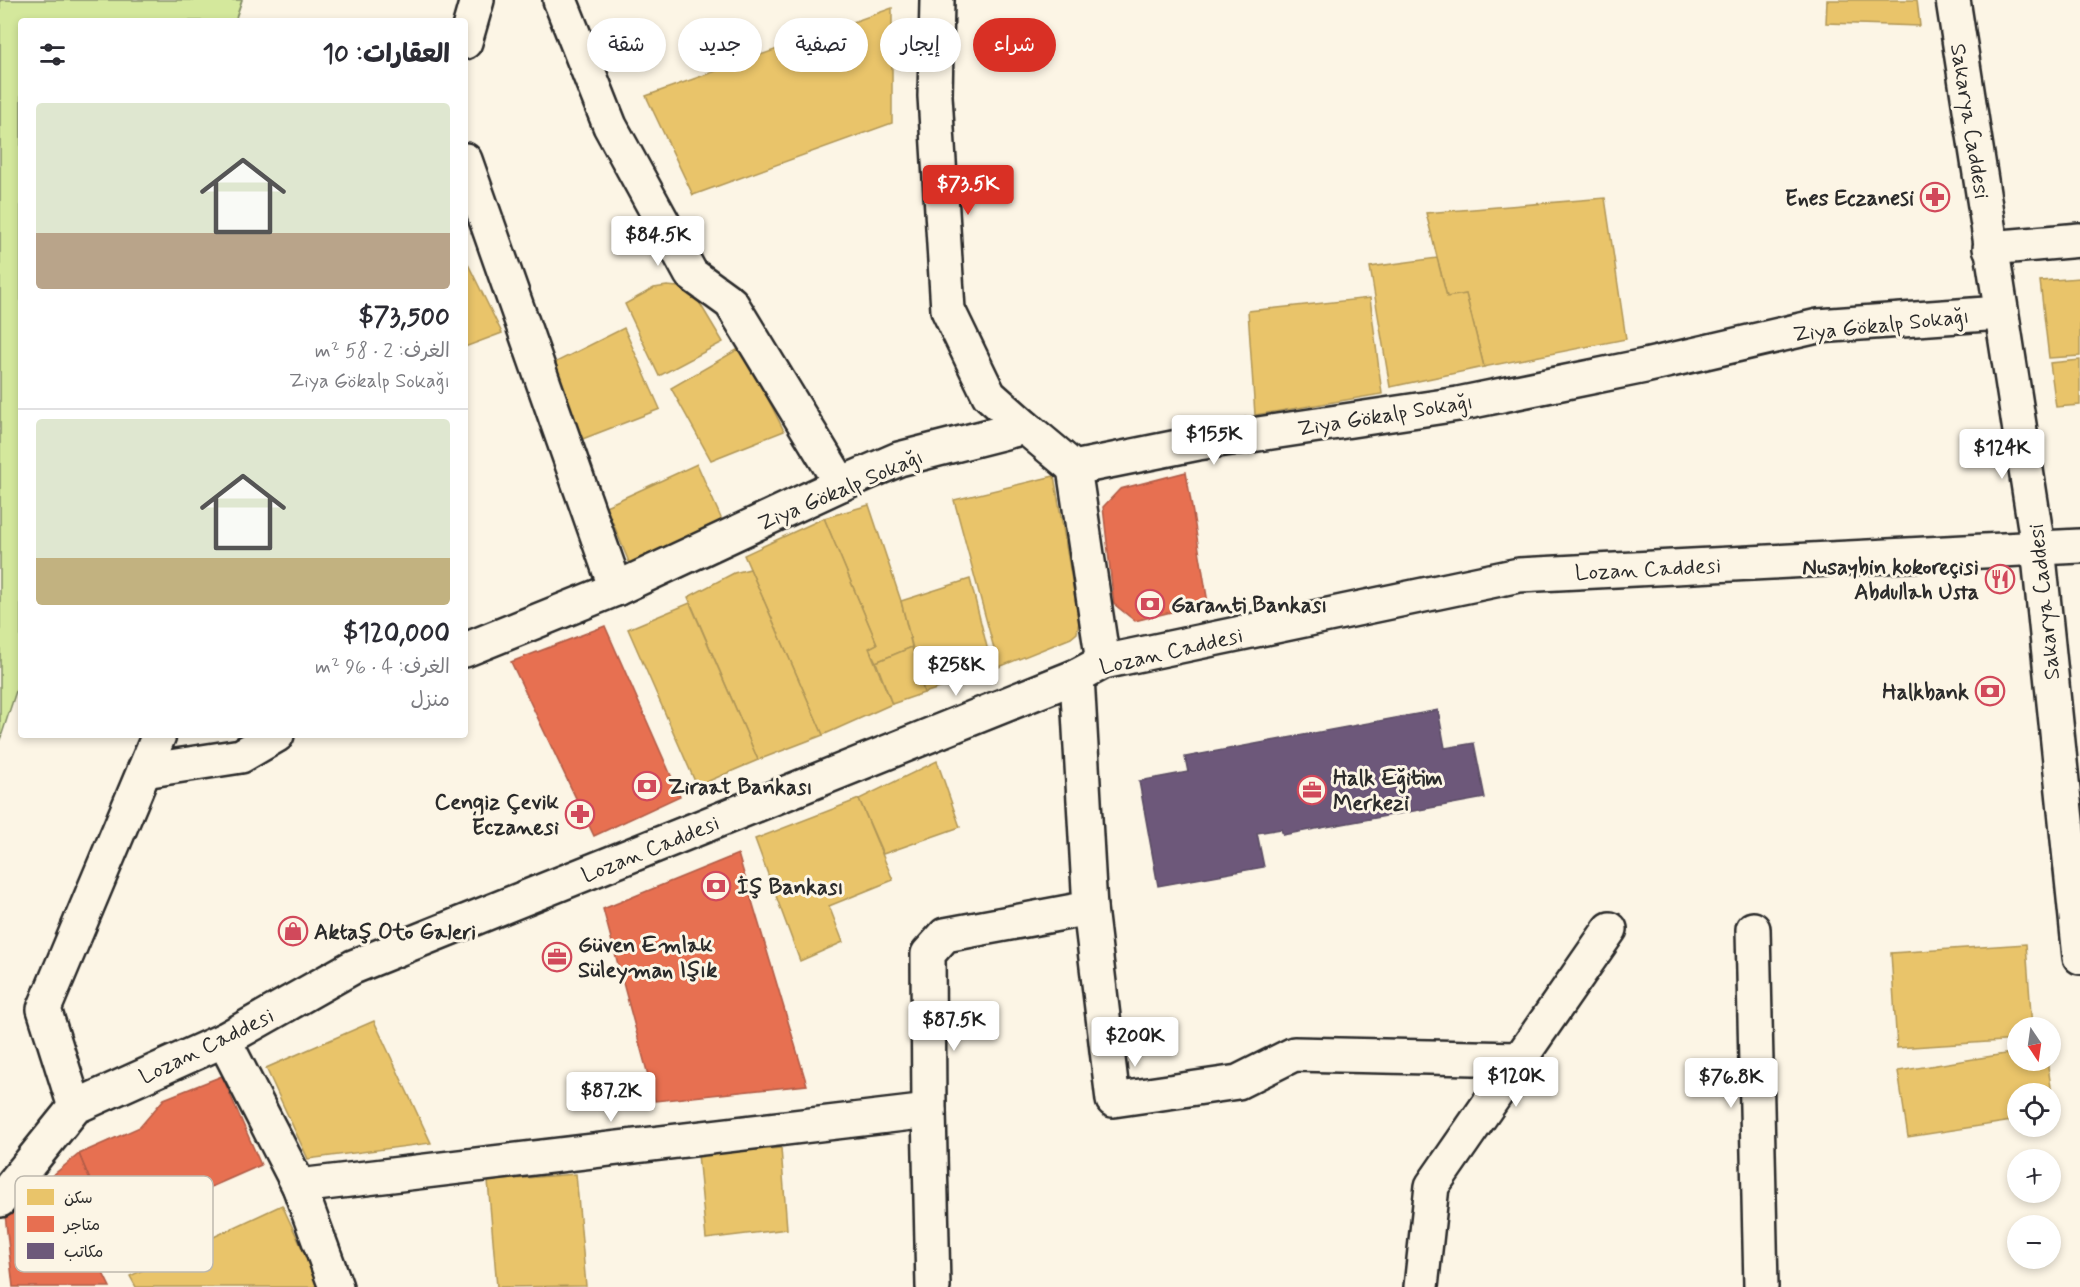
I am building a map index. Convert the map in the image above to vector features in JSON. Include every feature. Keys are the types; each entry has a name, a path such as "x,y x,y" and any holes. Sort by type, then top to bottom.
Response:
{"street":[{"path":"468,32 477,0"},
{"path":"560,0 610,126 691,274 731,303 841,484"},
{"path":"937,0 935,96 948,310 989,395 1074,468 1090,669 1090,908 1113,1100 1238,1082 1294,1054 1519,1059"},
{"name":"Sakarya Caddesi","path":"1953,0 2038,547 2080,957"},
{"path":"468,169 616,589"},
{"path":"1990,248 2080,240"},
{"name":"Ziya Gökalp Sokağı","path":"1074,468 1198,443 1458,404 1645,366 1818,326 2000,313"},
{"name":"Ziya Gökalp Sokağı","path":"468,649 616,589 899,459 1024,427"},
{"name":"Lozan Caddesi","path":"19,1176 75,1107 224,1040 353,967 1090,669 1519,575 2080,546"},
{"path":"75,1107 44,1009 158,738"},
{"path":"144,771 241,756 272,738"},
{"path":"933,1287 928,954 945,935 1090,908"},
{"path":"1421,1287 1432,1186 1610,929"},
{"path":"1753,929 1761,1287"},
{"path":"224,1040 298,1186 336,1287"},
{"path":"298,1186 929,1111"},
{"name":"Lozan Caddesi","path":"0,1200 15,1181"}],"green space":[{"path":"0,0 242,0 236,18 18,18 18,685 0,740"}],"building: سكن":[{"path":"1827,0 1917,0 1920,26 1826,23"},
{"path":"892,8 892,18 880,18 880,72 892,72 892,123 693,195 646,96 713,72 762,72 762,55 774,50 774,72 868,72 868,18 864,18"},
{"path":"1605,198 1626,339 1484,367 1466,294 1447,297 1426,213"},
{"path":"1437,258 1447,297 1466,294 1484,367 1390,387 1370,267"},
{"path":"468,264 502,333 468,346"},
{"path":"2080,278 2080,356 2049,358 2040,281"},
{"path":"678,287 699,302 723,342 659,376 625,304 654,288"},
{"path":"1370,298 1382,394 1255,415 1248,311"},
{"path":"624,328 660,409 580,440 552,364"},
{"path":"742,347 784,431 711,460 671,388"},
{"path":"2080,360 2080,405 2056,407 2050,363"},
{"path":"697,464 725,527 631,567 606,506"},
{"path":"1054,476 1079,621 1077,633 1071,638 999,667 954,500"},
{"path":"869,505 901,601 912,647 876,662 869,648 877,644 824,518"},
{"path":"824,518 877,644 869,648 892,704 823,735 744,555"},
{"path":"750,569 823,735 758,760 688,597 734,573"},
{"path":"970,579 993,671 924,693 901,601"},
{"path":"690,603 758,760 697,786 628,629"},
{"path":"912,647 924,693 892,704 876,662"},
{"path":"937,761 960,827 883,854 859,799"},
{"path":"859,799 893,880 829,906 843,942 800,961 755,839"},
{"path":"2026,944 2031,1017 2007,1017 2007,1041 1897,1048 1891,953"},
{"path":"374,1021 431,1143 308,1159 266,1068"},
{"path":"2007,1054 2007,1071 2049,1071 2050,1083 2007,1083 2007,1122 1908,1137 1898,1071"},
{"path":"781,1148 787,1229 706,1239 698,1154"},
{"path":"576,1174 586,1286 497,1287 488,1181"},
{"path":"282,1205 320,1287 136,1287 130,1276 139,1272 213,1272 213,1237"}],"building: متاجر":[{"path":"1186,472 1208,603 1135,621 1114,604 1103,507 1120,489"},
{"path":"605,626 680,796 594,836 511,662"},
{"path":"738,854 807,1085 655,1101 603,909"},
{"path":"222,1076 261,1165 213,1186 213,1176 88,1176 79,1154 140,1127 164,1099"},
{"path":"79,1154 88,1176 52,1176"},
{"path":"15,1206 15,1272 102,1272 110,1287 13,1287 5,1214"}],"building: مكاتب":[{"name":"Halk Eğitim Merkezi","path":"1438,710 1445,748 1474,743 1485,798 1283,835 1281,829 1257,833 1264,867 1158,886 1139,781 1188,772 1185,757"}],"place":[{"name":"Enes Eczanesi","path":"1935,197"},
{"name":"Nusaybin kokoreçisi Abdullah Usta","path":"2000,579"},
{"name":"Garanti Bankası","path":"1150,604"},
{"name":"Halkbank","path":"1990,691"},
{"name":"Ziraat Bankası","path":"647,786"},
{"name":"Halk Eğitim Merkezi","path":"1312,790"},
{"name":"Cengiz Çevik Eczanesi","path":"580,814"},
{"name":"İş Bankası","path":"716,886"},
{"name":"Aktaş Oto Galeri","path":"293,931"},
{"name":"Güven Emlak Süleyman Işık","path":"557,957"}]}
